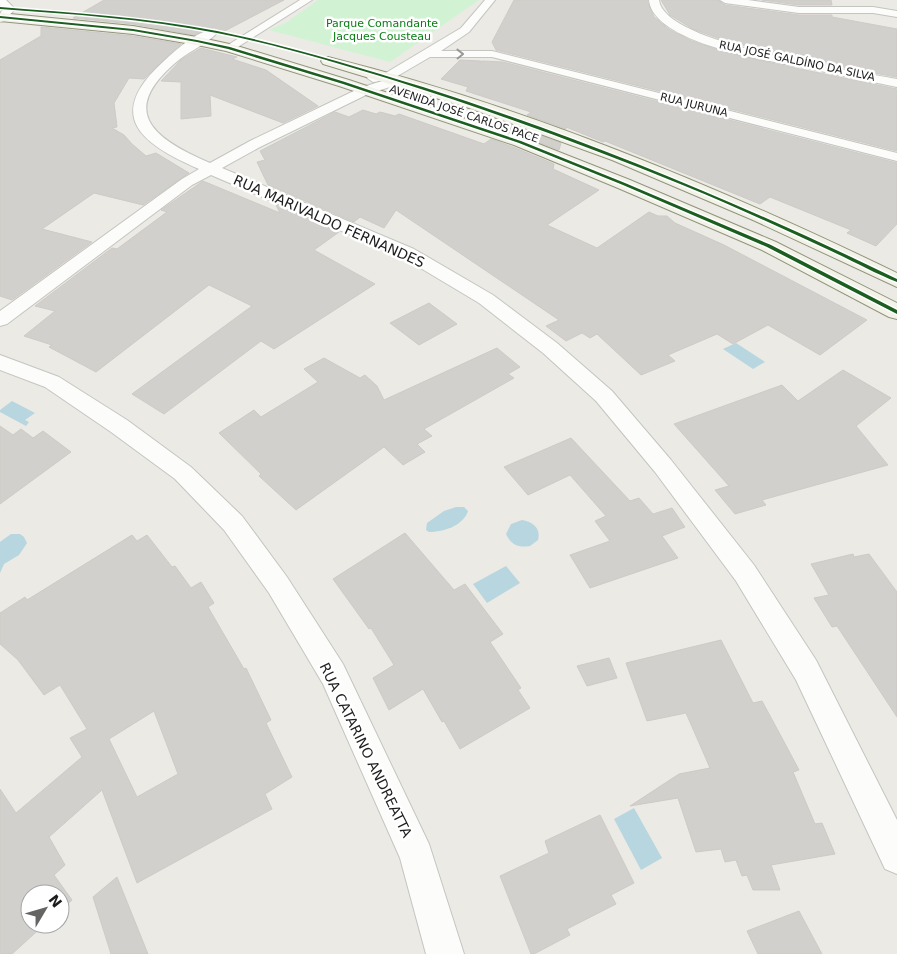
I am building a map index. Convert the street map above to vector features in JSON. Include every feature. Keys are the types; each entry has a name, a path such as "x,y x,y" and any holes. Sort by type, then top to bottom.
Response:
{"main road":[{"name":"AVENIDA JOSÉ CARLOS PACE","path":"2,12 133,30 205,37 245,38 388,77 530,124 646,168 796,232 897,281"},
{"name":"AVENIDA JOSÉ CARLOS PACE","path":"205,37 229,48 344,83 520,142 769,246 897,312"}],"street":[{"path":"229,48 307,0"},
{"path":"0,320 186,182 255,144 364,91 375,89 389,82 388,77 428,54 472,36 490,0"},
{"name":"RUA JOSÉ GALDÍNO DA SILVA","path":"654,0 656,10 675,26 715,44 897,83"},
{"path":"725,0 799,10 873,10 897,14"},
{"path":"853,0 873,10"},
{"name":"RUA JURUNA","path":"472,36 492,54"},
{"name":"RUA MARIVALDO FERNANDES","path":"205,37 173,58 144,91 138,108 142,124 155,139 170,150 192,161 408,253 486,299 550,348 604,396 664,466 745,573 806,670 897,857"},
{"name":"RUA JURUNA","path":"428,54 492,54 897,157"},
{"name":"RUA CATARINO ANDREATTA","path":"0,362 52,382 120,426 183,473 233,523 278,586 333,674 417,856 445,954"}],"green space":[{"name":"Parque Comandante Jacques Cousteau","path":"318,0 479,0 390,62 269,30 287,22"}],"water":[{"path":"736,343 765,362 753,369 723,349"},
{"path":"12,401 35,413 25,420 29,422 26,426 0,412"},
{"path":"456,507 464,507 468,511 462,521 440,531 429,532 426,530 427,523 444,511"},
{"path":"522,520 533,524 538,532 538,540 530,546 522,547 516,545 510,541 506,534 511,524"},
{"path":"11,534 20,534 27,543 19,555 4,564 0,573 0,542"},
{"path":"506,566 520,583 487,603 473,584"},
{"path":"634,808 662,858 641,870 614,819"}],"building":[{"path":"104,0 284,0 219,34 219,30 213,27 194,35 133,24 73,18"},
{"path":"514,0 647,0 654,17 670,30 692,41 718,50 771,63 897,89 897,151 496,50 492,42"},
{"path":"661,0 718,0 725,5 799,15 832,15 832,17 897,29 897,77 805,61 726,41 693,29 670,15"},
{"path":"762,0 831,0 832,5 799,5"},
{"path":"41,27 133,36 181,44 144,79 129,78 114,103 117,127 112,128 124,135 146,156 156,153 189,173 143,205 94,193 42,229 92,242 12,300 0,296 0,60 41,36"},
{"path":"201,48 237,57 232,59 266,70 318,106 283,123 210,95 211,116 181,119 181,82 161,81 181,60"},
{"path":"460,60 481,61 481,63 482,61 503,62 897,163 897,224 876,246 847,233 851,230 770,197 760,204 605,141 603,142 566,127 566,129 527,115 531,112 466,91 468,87 441,79"},
{"path":"363,110 376,114 380,112 395,116 399,114 484,144 491,139 554,164 553,169 599,190 547,225 597,248 649,212 658,216 667,216 675,223 724,245 867,320 820,355 768,325 733,344 717,334 668,355 675,361 641,375 597,334 590,338 582,333 566,341 546,326 559,320 396,210 384,228 360,217 354,222 268,185 257,162 265,160 260,151 335,112 349,117"},
{"path":"512,125 561,143 559,150 505,130"},
{"path":"203,181 280,213 276,205 339,232 314,250 375,284 274,349 261,341 164,414 132,394 252,306 209,285 96,372 49,347 52,345 24,336 55,311 35,306 112,248 117,249 167,212 161,210"},
{"path":"429,303 457,324 419,345 390,323"},
{"path":"497,348 520,367 508,374 514,378 424,429 432,436 417,444 425,452 403,465 384,447 296,510 259,476 261,474 219,433 254,410 261,417 318,382 304,369 324,358 360,378 365,375 377,386 384,400"},
{"path":"843,370 891,398 856,426 888,465 762,500 766,505 735,514 715,490 729,486 674,424 782,385 798,401"},
{"path":"0,426 13,435 21,429 33,438 43,431 71,452 0,504"},
{"path":"571,438 630,501 639,498 653,514 672,508 685,527 662,536 678,558 590,588 570,555 610,541 595,521 606,516 570,475 528,495 504,467"},
{"path":"405,533 454,590 465,584 503,634 490,642 521,688 518,690 530,708 460,749 423,689 389,710 373,678 394,665 371,628 369,629 333,579"},
{"path":"132,535 137,541 147,535 172,567 175,566 191,588 201,582 214,603 208,607 244,669 246,668 271,720 266,723 292,777 265,794 272,809 137,883 102,790 49,837 65,865 54,875 60,884 20,884 20,934 34,934 12,954 0,954 0,789 16,813 82,757 70,738 87,729 60,685 44,695 18,660 0,644 0,613 25,597 27,600","holes":["154,711 178,774 137,797 109,739"]},
{"path":"853,554 854,557 869,554 897,592 897,717 837,626 832,627 814,598 829,595 811,564"},
{"path":"721,640 753,703 762,701 782,738 799,770 793,772 815,824 822,823 835,854 771,865 780,890 753,890 747,875 742,876 736,860 725,862 721,849 696,852 678,798 630,806 679,774 710,768 686,713 647,721 626,663"},
{"path":"609,658 617,678 587,686 577,666"},
{"path":"600,815 634,883 611,895 616,904 567,929 570,935 531,954 500,876 549,853 545,841"},
{"path":"117,877 148,954 111,954 93,897"},
{"path":"799,911 822,954 758,954 747,931"}],"cycle path":[{"path":"0,8 123,18 215,32 273,45 385,77 523,122 632,163 792,231 897,281"},
{"path":"0,17 133,30 197,41 229,48 344,83 520,142 624,184 769,246 897,312"}]}
